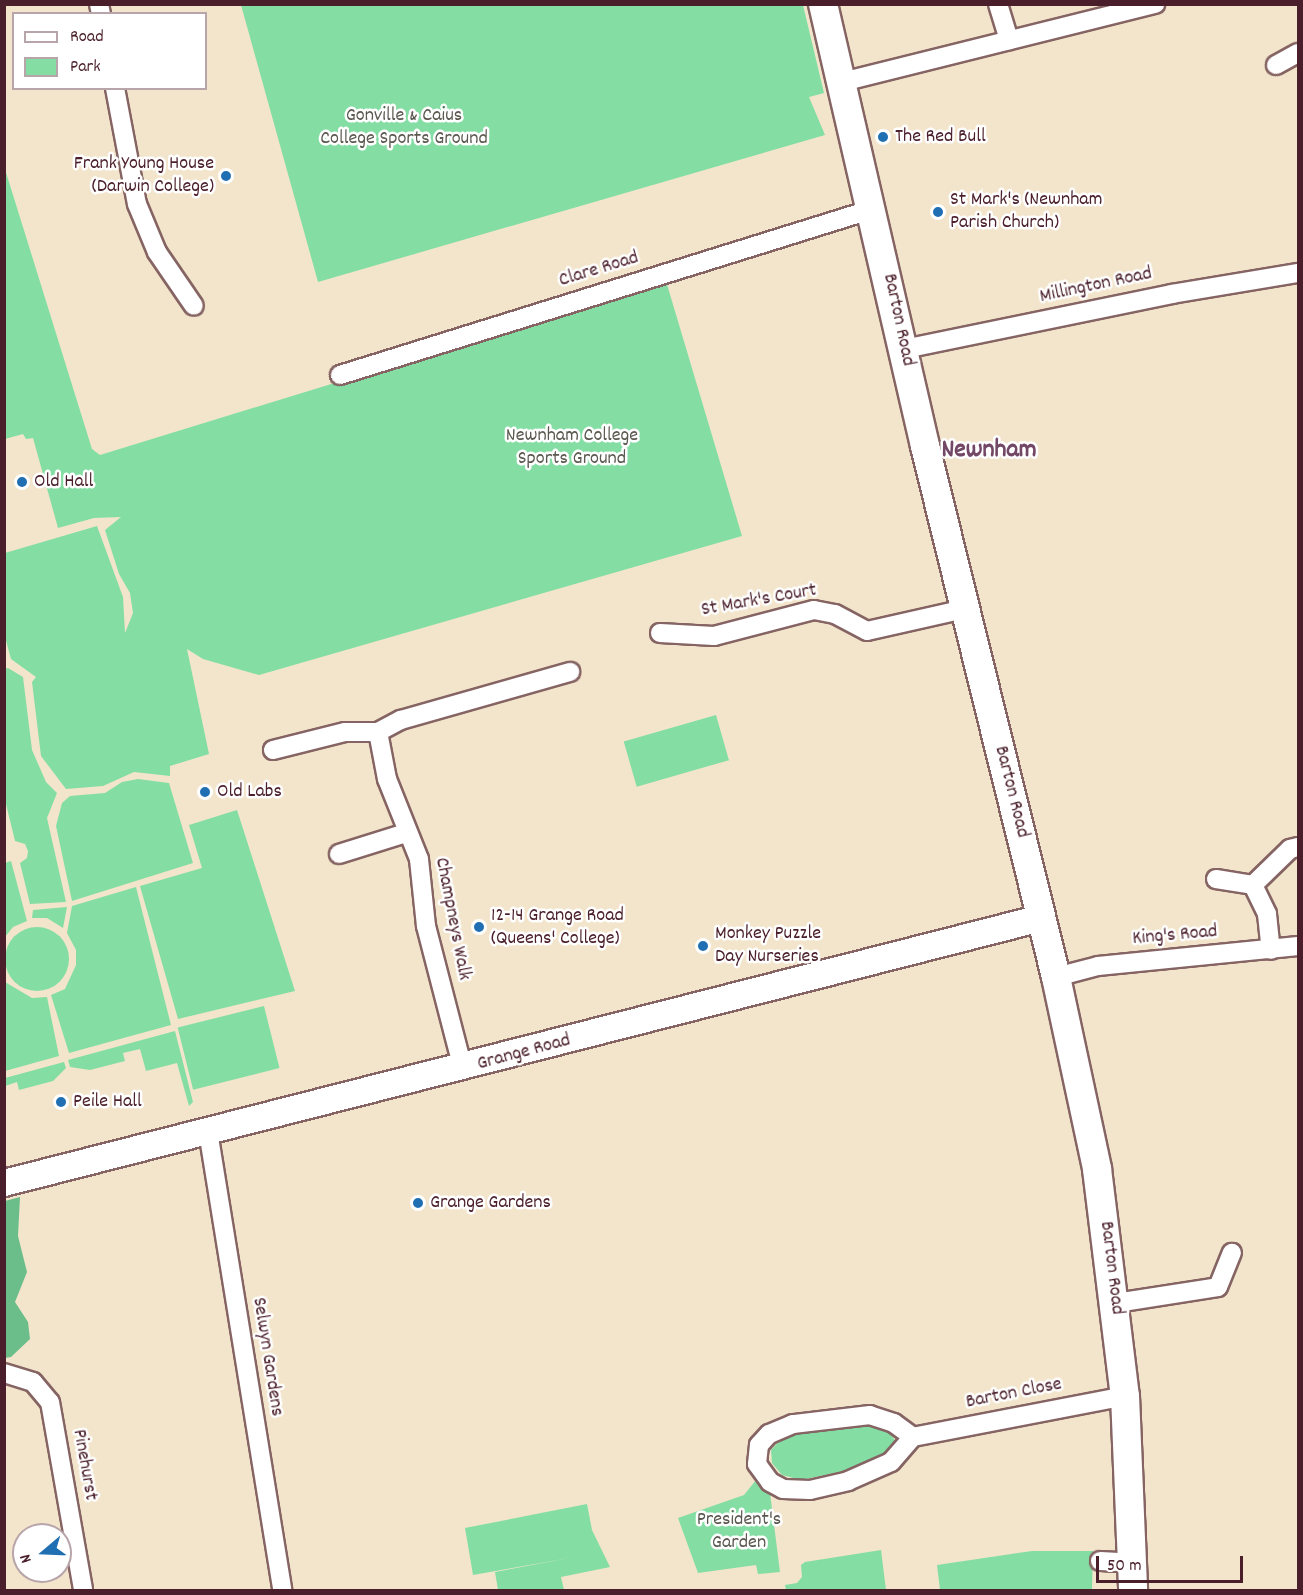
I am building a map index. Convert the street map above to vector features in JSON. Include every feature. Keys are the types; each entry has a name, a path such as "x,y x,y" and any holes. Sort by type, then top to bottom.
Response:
{"main road":[{"name":"Barton Road","path":"824,4 965,609 1056,977 1097,1169 1116,1303 1125,1396 1133,1577"}],"street":[{"path":"998,4 1009,40"},
{"path":"842,82 1155,4"},
{"path":"1276,65 1299,53"},
{"path":"115,90 137,204 157,252 194,306"},
{"name":"Clare Road","path":"340,375 873,208"},
{"name":"Millington Road","path":"904,349 1161,296 1299,273"},
{"name":"St Mark's Court","path":"660,633 714,636 814,610 835,614 867,630 965,609"},
{"path":"273,750 345,732 378,732 401,720 570,672"},
{"name":"Champneys Walk","path":"378,732 387,779 400,805 406,833 419,859 426,926 464,1069"},
{"path":"339,854 406,833"},
{"path":"1253,885 1290,849 1299,847"},
{"path":"1216,879 1253,885"},
{"path":"1253,885 1267,914 1271,950"},
{"name":"Grange Road","path":"4,1184 208,1131 464,1069 1041,918"},
{"name":"King's Road","path":"1056,977 1098,966 1299,946"},
{"name":"Selwyn Gardens","path":"208,1131 282,1590"},
{"path":"1116,1303 1218,1287 1232,1253"},
{"name":"Pinehurst","path":"4,1373 33,1382 50,1402 83,1590"},
{"name":"Barton Close","path":"913,1437 1125,1396"},
{"path":"870,1415 894,1423 913,1437 891,1462 848,1481 810,1490 783,1489 770,1482 757,1464 759,1444 769,1434 792,1424 870,1415"},
{"path":"1100,1561 1133,1577"}],"green space":[{"name":"Gonville & Caius College Sports Ground","path":"241,5 803,5 824,93 809,97 825,135 318,282"},
{"name":"Newnham College Sports Ground","path":"4,166 92,449 100,455 666,281 742,536 259,675 203,659 187,649 209,754 170,766 170,776 134,772 103,786 66,789 41,756 32,682 36,677 11,659 5,637 5,553 97,526 123,597 125,633 133,613 130,593 119,574 105,530 121,517 94,518 58,528 33,438 26,439 23,434 5,439"},
{"path":"8,668 23,677 32,750 46,782 57,793 47,818 66,902 30,904 20,863 27,858 28,851 25,844 15,841 5,800 4,669"},
{"path":"716,715 729,760 637,787 624,741"},
{"path":"138,779 169,783 193,863 72,901 56,826 62,803 70,796 105,793 122,782"},
{"path":"237,810 295,991 178,1019 140,886 202,868 189,825"},
{"path":"11,861 27,921 13,927 5,937 5,863"},
{"path":"136,887 171,1025 69,1053 51,995 65,989 76,965 76,950 67,933 72,906"},
{"path":"67,907 63,928 47,918 32,918 33,910"},
{"path":"37,927 49,929 60,936 67,947 69,959 67,971 60,982 49,989 37,991 25,989 14,982 7,971 5,959 7,947 14,936 25,929"},
{"path":"5,982 32,998 47,997 59,1056 5,1071"},
{"path":"264,1006 279,1068 193,1090 178,1028"},
{"path":"175,1031 193,1102 189,1106 177,1063 146,1071 140,1049 123,1053 125,1061 90,1070 70,1067 68,1060"},
{"path":"64,1062 66,1068 53,1081 19,1090 17,1082 5,1086 5,1078"},
{"path":"20,1197 18,1236 27,1272 15,1302 28,1322 30,1339 11,1357 5,1358 5,1201"},
{"path":"871,1423 889,1429 897,1445 889,1455 863,1467 801,1480 782,1475 772,1463 771,1450 784,1436 816,1427"},
{"name":"President's Garden","path":"756,1480 770,1493 780,1572 758,1574 756,1565 698,1573 678,1518 744,1495"},
{"path":"587,1504 592,1530 610,1567 561,1577 564,1590 498,1590 495,1572 569,1558 473,1575 465,1528"},
{"path":"881,1550 886,1590 786,1590 785,1585 797,1583 802,1577 801,1565 805,1562"},
{"path":"1032,1551 1093,1551 1092,1590 940,1590 937,1565"}],"place":[{"name":"The Red Bull","path":"883,137"},
{"name":"Frank Young House (Darwin College)","path":"226,176"},
{"name":"St Mark's (Newnham Parish Church)","path":"938,212"},
{"name":"Old Hall","path":"22,482"},
{"name":"Old Labs","path":"205,792"},
{"name":"12-14 Grange Road (Queens' College)","path":"479,927"},
{"name":"Monkey Puzzle Day Nurseries","path":"703,946"},
{"name":"Peile Hall","path":"61,1102"},
{"name":"Grange Gardens","path":"418,1203"}],"district":[{"name":"Newnham","path":"989,451"}]}
